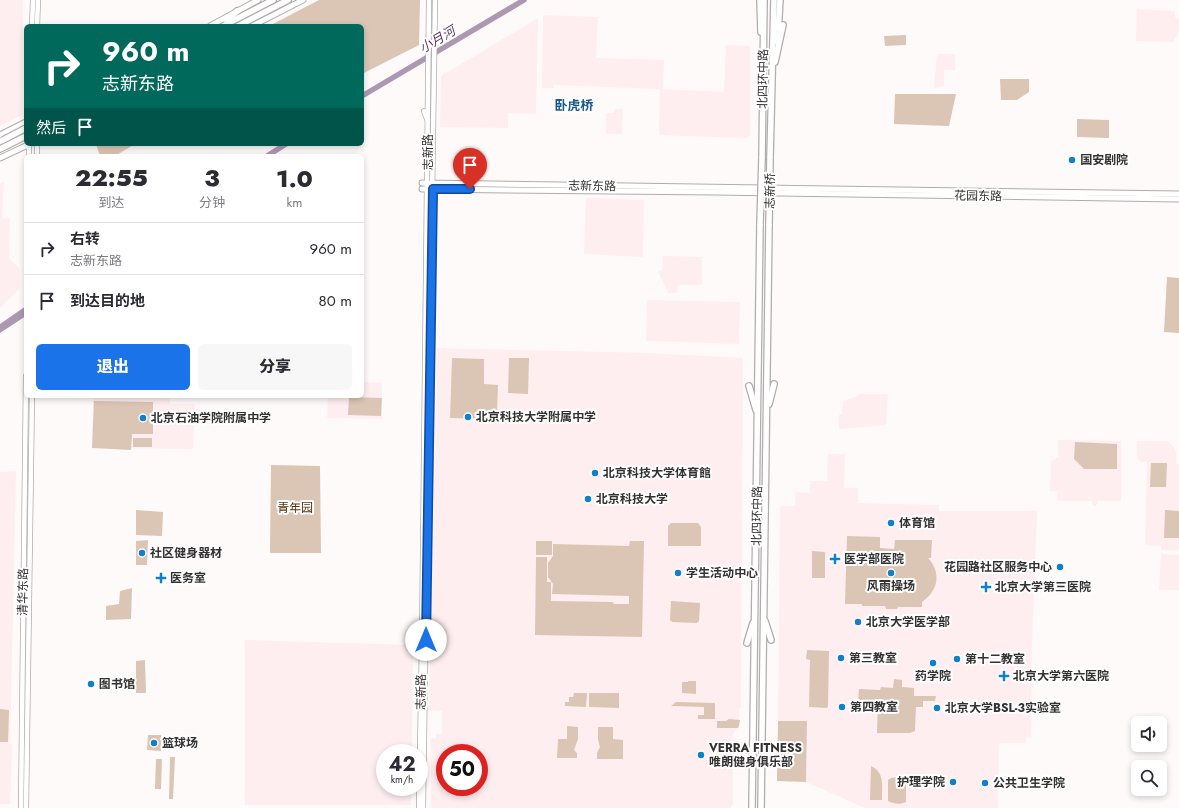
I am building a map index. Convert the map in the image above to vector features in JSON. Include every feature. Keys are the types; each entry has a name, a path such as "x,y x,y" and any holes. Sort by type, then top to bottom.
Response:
{"highway":[{"path":"226,24 273,0"},
{"path":"242,24 288,0"},
{"path":"760,0 759,14 763,66"},
{"name":"北四环中路","path":"762,158 764,0"},
{"name":"北四环中路","path":"770,158 774,0"},
{"path":"773,55 778,32 780,0"},
{"path":"224,24 237,11"},
{"path":"772,78 783,25"},
{"path":"1,139 24,129"},
{"path":"0,149 24,137"},
{"name":"志新桥","path":"760,224 762,158"},
{"name":"志新桥","path":"769,224 770,158"},
{"name":"北四环中路","path":"752,808 760,224"},
{"name":"北四环中路","path":"761,808 769,224"},
{"path":"766,416 774,384"},
{"path":"750,386 758,417"},
{"path":"747,643 755,617"},
{"path":"763,617 771,640"}],"main road":[{"path":"32,24 30,6 33,0"},
{"path":"37,24 38,0"},
{"path":"214,24 258,0"},
{"path":"256,24 303,0"},
{"path":"425,82 428,71 429,0"},
{"name":"志新路","path":"428,186 434,72 435,0"},
{"name":"志新路","path":"424,808 428,345 428,71"},
{"path":"434,72 438,86"},
{"path":"424,111 428,123"},
{"path":"1,139 7,131 24,123"},
{"path":"7,131 16,150"},
{"path":"0,158 25,146"},
{"name":"志新东路","path":"428,186 778,191"},
{"name":"花园东路","path":"778,191 1048,195 1179,199"},
{"name":"花园东路","path":"1048,195 1179,194"},
{"name":"志新路","path":"419,808 428,345"},
{"name":"清华东路","path":"21,808 25,398"},
{"name":"清华东路","path":"26,808 32,398"},
{"path":"24,462 31,462"}],"shaded area":[{"path":"0,0 23,0 22,115 0,126"},
{"path":"1137,9 1175,11 1175,17 1179,19 1179,31 1173,42 1136,41"},
{"path":"543,15 598,17 596,58 664,60 663,89 724,92 726,45 750,46 750,135 746,138 659,135 660,89 554,85 554,88 542,88"},
{"path":"538,18 536,114 508,113 508,128 440,127 441,76"},
{"path":"937,54 955,54 955,70 944,70 944,86 934,88"},
{"path":"615,109 623,109 622,134 606,134 606,113 614,113"},
{"path":"4,182 2,218 10,219 9,258 19,268 20,288 0,308 0,184"},
{"path":"586,198 644,200 643,257 584,254"},
{"path":"663,256 702,257 702,285 678,285 677,293 668,293 658,271 662,270"},
{"path":"647,300 740,302 739,344 646,341"},
{"path":"24,307 24,317 0,333 0,324"},
{"name":"北京科技大学","path":"437,348 649,353 743,358 741,708 739,708 739,726 733,734 733,804 730,808 431,808 431,738 436,738 436,734 442,734 442,711 429,710"},
{"path":"364,382 382,383 382,419 327,418 328,398 364,398"},
{"path":"858,394 888,394 886,425 839,429 839,415 842,414 843,401 857,396"},
{"name":"北京石油学院附属中学","path":"93,398 170,398 170,404 195,404 193,449 92,448"},
{"path":"1058,440 1121,441 1121,501 1098,501 1096,506 1093,506 1092,501 1058,501 1058,491 1050,491 1051,461 1058,457"},
{"path":"1137,441 1167,441 1174,447 1176,452 1176,462 1179,465 1179,551 1161,550 1161,546 1145,545 1147,462 1141,462 1137,458"},
{"name":"北京大学医学部","path":"828,454 845,454 844,488 858,488 858,503 939,505 939,511 1037,511 1032,645 1031,738 1026,738 1026,743 999,743 998,808 865,808 806,782 807,722 778,721 780,506 795,506 795,492 810,493 810,481 827,481"},
{"path":"16,471 10,804 0,804 0,472"},
{"path":"1161,554 1179,555 1179,590 1159,590"},
{"path":"245,640 413,645 412,744 376,744 376,796 411,796 411,805 245,805"}],"green space":[{"path":"319,0 420,0 419,45 364,73 364,24 273,24"},
{"path":"906,35 906,45 885,46 884,36"},
{"path":"1000,79 1029,79 1029,92 1017,100 1001,100"},
{"path":"895,94 956,94 949,126 894,124"},
{"path":"1077,119 1109,120 1109,138 1077,137"},
{"path":"97,146 132,146 118,154 99,154"},
{"path":"1167,277 1179,278 1179,333 1164,332"},
{"path":"452,358 484,359 484,384 498,385 497,412 493,415 493,419 450,418"},
{"path":"509,358 529,358 528,394 508,393"},
{"path":"349,398 382,398 381,416 348,415"},
{"path":"94,401 153,402 153,434 132,434 131,450 92,448"},
{"path":"133,438 152,438 152,447 133,447"},
{"path":"1075,442 1117,444 1117,469 1084,469 1074,459"},
{"path":"1151,463 1167,463 1166,487 1150,487"},
{"name":"青年园","path":"271,465 320,466 321,553 270,553"},
{"path":"136,510 163,512 162,536 136,535"},
{"path":"1165,510 1179,511 1179,538 1164,538"},
{"path":"671,523 698,523 701,527 701,546 668,546 668,526"},
{"name":"风雨操场","path":"847,536 880,537 880,548 894,549 895,540 932,540 931,558 928,558 935,570 936,582 932,593 922,602 922,607 898,607 897,609 886,609 885,606 845,604"},
{"name":"社区健身器材","path":"148,540 147,565 136,565 136,541"},
{"path":"536,541 552,541 552,555 536,555"},
{"path":"630,541 644,541 642,637 535,635 536,557 547,557 547,582 551,582 551,601 613,602 614,604 629,604 629,596 552,594 553,584 548,577 548,563 553,556 553,544 629,546"},
{"path":"812,551 825,552 825,578 812,578"},
{"path":"132,588 131,619 106,620 106,606 119,604 120,591"},
{"path":"671,601 700,603 699,621 697,623 672,622 670,620"},
{"path":"807,650 829,651 827,708 809,707 810,660 806,659"},
{"path":"145,660 146,693 136,693 136,661"},
{"path":"894,679 902,680 902,687 914,688 914,696 936,696 935,701 923,701 923,707 916,707 915,731 910,733 877,733 878,702 858,702 859,689 880,690 881,687 893,688"},
{"path":"696,681 696,694 682,693 682,682"},
{"path":"574,693 587,693 586,707 565,706 565,702 569,702 569,697 573,697"},
{"path":"589,693 619,693 619,708 589,707"},
{"path":"676,702 715,703 715,719 698,719 698,715 704,715 704,707 671,706"},
{"path":"0,709 9,710 8,742 0,742"},
{"path":"729,719 740,720 738,728 717,728 717,721 726,721"},
{"path":"778,721 807,721 806,782 777,781"},
{"path":"567,726 578,727 578,739 574,750 577,753 577,758 557,758 558,739 567,739"},
{"path":"598,727 613,727 613,739 623,740 623,759 597,759 597,753 600,747 598,740"},
{"name":"篮球场","path":"148,735 161,735 161,751 147,750"},
{"path":"170,757 175,757 173,799 169,799"},
{"path":"156,759 162,759 161,789 155,789"},
{"path":"871,766 879,772 881,776 882,800 870,800"},
{"path":"897,777 904,778 906,781 906,802 899,804 888,801 888,780"}],"waterway":[{"name":"小月河","path":"364,95 524,0"},
{"name":"小月河","path":"270,154 283,146"}],"place":[{"name":"国安剧院","path":"1072,160"},
{"name":"北京科技大学附属中学","path":"468,417"},
{"name":"北京石油学院附属中学","path":"143,418"},
{"name":"北京科技大学体育館","path":"595,473"},
{"name":"北京科技大学","path":"588,499"},
{"name":"体育馆","path":"891,523"},
{"name":"社区健身器材","path":"142,553"},
{"name":"医学部医院","path":"835,559"},
{"name":"花园路社区服务中心","path":"1060,567"},
{"name":"学生活动中心","path":"678,573"},
{"name":"风雨操场","path":"891,573"},
{"name":"医务室","path":"161,578"},
{"name":"北京大学第三医院","path":"986,587"},
{"name":"北京大学医学部","path":"858,622"},
{"name":"第三教室","path":"841,658"},
{"name":"第十二教室","path":"957,659"},
{"name":"药学院","path":"933,663"},
{"name":"北京大学第六医院","path":"1004,676"},
{"name":"图书馆","path":"91,684"},
{"name":"第四教室","path":"842,707"},
{"name":"北京大学BSL-3实验室","path":"937,708"},
{"name":"篮球场","path":"154,743"},
{"name":"VERRA FITNESS 唯朗健身俱乐部","path":"701,755"},
{"name":"护理学院","path":"953,782"},
{"name":"公共卫生学院","path":"985,783"}],"district":[{"name":"卧虎桥","path":"574,105"}],"route":[{"path":"426,640 433,189 470,189"}]}
